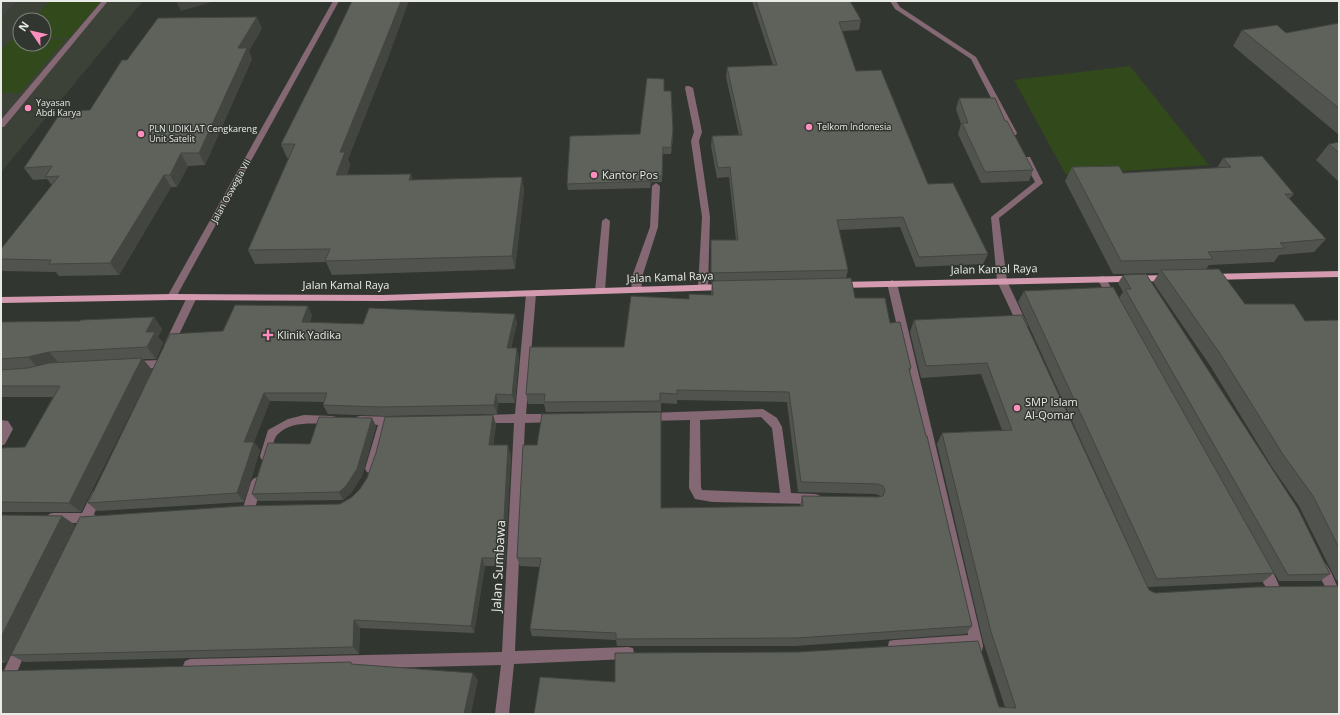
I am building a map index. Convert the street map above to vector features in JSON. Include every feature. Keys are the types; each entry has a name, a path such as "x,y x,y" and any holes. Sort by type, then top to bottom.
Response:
{"main road":[{"path":"1199,277 1339,274"},
{"name":"Jalan Kamal Raya","path":"831,285 1175,277"},
{"name":"Jalan Kamal Raya","path":"1,300 172,297 382,298 735,287"}],"street":[{"path":"2,121 105,1"},
{"name":"Jalan Oswegia VII","path":"172,297 336,1"},
{"path":"893,1 897,8 974,58 1039,183 995,217 1002,281 1028,338"},
{"path":"689,88 698,132 695,141 706,217 704,287"},
{"path":"636,290 638,274 654,227 656,186"},
{"path":"600,291 606,221"},
{"path":"1144,278 1153,291"},
{"path":"1102,279 1118,307"},
{"path":"892,283 980,655"},
{"name":"Jalan Sumbawa","path":"502,714 508,658 520,419 531,294"},
{"path":"155,377 192,297"},
{"path":"122,366 160,364"},
{"path":"639,417 763,413 773,420 777,427 786,499"},
{"path":"695,416 695,488 699,495 712,497 830,500"},
{"path":"472,420 568,418"},
{"path":"264,508 245,509 262,467 272,434 283,426 304,419 384,421 408,420"},
{"path":"369,477 384,421"},
{"path":"1,424 4,424 8,429 1,441"},
{"path":"79,532 102,484"},
{"path":"39,518 101,518"},
{"path":"1313,552 1336,588"},
{"path":"1255,554 1274,588"},
{"path":"1258,588 1288,588"},
{"path":"1318,588 1336,588"},
{"path":"1,692 6,671 27,636"},
{"path":"882,647 976,641"},
{"path":"176,667 638,653"},
{"path":"6,671 26,670"}],"shaded area":[{"name":"Yayasan Abdi Karya","path":"1,1 143,1 1,172"}],"green space":[{"path":"50,1 101,1 69,38 52,38 52,12 40,12"},
{"path":"66,39 20,93 1,93 1,51 11,40 12,52 52,52 52,40"},
{"path":"1130,66 1209,165 1066,175 1014,80"}],"building":[{"path":"352,1 401,1 340,152 345,152 336,175 411,174 409,180 522,177 512,256 325,261 330,249 248,250 295,144 281,144"},
{"path":"756,1 850,1 861,20 839,22 856,71 881,70 928,184 953,183 988,254 919,257 903,217 837,220 848,270 711,273 711,240 738,240 730,167 718,168 712,136 742,135 727,67 777,65"},
{"path":"257,17 238,48 247,48 199,153 181,153 170,175 164,175 110,263 49,264 51,260 1,259 1,249 59,176 45,177 52,166 24,168 61,112 90,110 122,60 127,60 158,18"},
{"path":"1339,23 1339,108 1242,30 1277,25 1286,33"},
{"path":"647,78 664,79 664,91 671,91 673,130 671,148 663,147 662,176 652,176 650,181 567,184 570,136 640,134"},
{"path":"959,98 995,98 1005,121 1007,121 1033,170 985,172 962,123 968,123"},
{"path":"1339,142 1339,153 1329,144"},
{"path":"1262,156 1294,194 1285,194 1326,239 1280,243 1285,248 1208,252 1213,259 1121,261 1072,167 1119,166 1123,173 1231,167 1223,158"},
{"path":"1219,269 1245,304 1294,304 1305,321 1339,320 1339,548 1313,496 1284,456 1221,355 1161,270"},
{"path":"1146,274 1298,509 1330,574 1288,575 1125,289 1131,289 1123,275"},
{"path":"851,278 855,298 885,298 890,323 900,322 911,368 909,369 927,436 972,626 797,638 616,639 616,633 530,629 541,558 517,558 523,445 537,445 542,414 661,412 661,508 803,506 802,496 878,497 883,496 885,490 883,486 878,484 801,482 789,392 677,390 677,394 660,393 660,401 544,402 545,394 526,394 530,347 624,347 631,296 689,299 689,294 713,295 712,281"},
{"path":"1113,287 1274,573 1157,579 1024,291"},
{"path":"235,305 308,306 302,322 363,324 369,308 515,314 507,348 517,348 512,395 496,394 494,405 380,407 323,405 327,393 264,393 244,442 254,442 237,493 88,503 170,334 223,331"},
{"path":"1022,315 1149,590 1155,593 1256,587 1339,586 1339,714 534,714 540,677 615,682 615,653 798,652 978,641 999,707 1016,708 991,632 942,433 1012,430 987,363 926,366 914,320"},
{"path":"154,317 146,332 155,332 147,347 49,352 28,357 1,359 1,322 80,321"},
{"path":"142,358 69,503 1,502 1,448 25,447 60,386 1,386 1,370 28,368 49,363"},
{"path":"493,415 489,445 508,445 502,558 482,558 471,626 354,620 353,647 11,655 80,517 242,506 340,504 352,497 360,489 367,478 376,453 385,417"},
{"path":"319,417 372,418 357,469 346,486 339,492 252,494 268,443 310,444"},
{"path":"1,515 62,516 1,637"},
{"path":"351,662 351,664 473,673 464,714 1,714 1,671"}],"place":[{"name":"Yayasan Abdi Karya","path":"28,108"},
{"name":"Telkom Indonesia","path":"809,127"},
{"name":"PLN UDIKLAT Cengkareng Unit Satelit","path":"141,134"},
{"name":"Kantor Pos","path":"594,175"},
{"name":"Klinik Yadika","path":"268,335"},
{"name":"SMP Islam Al-Qomar","path":"1017,408"}]}
